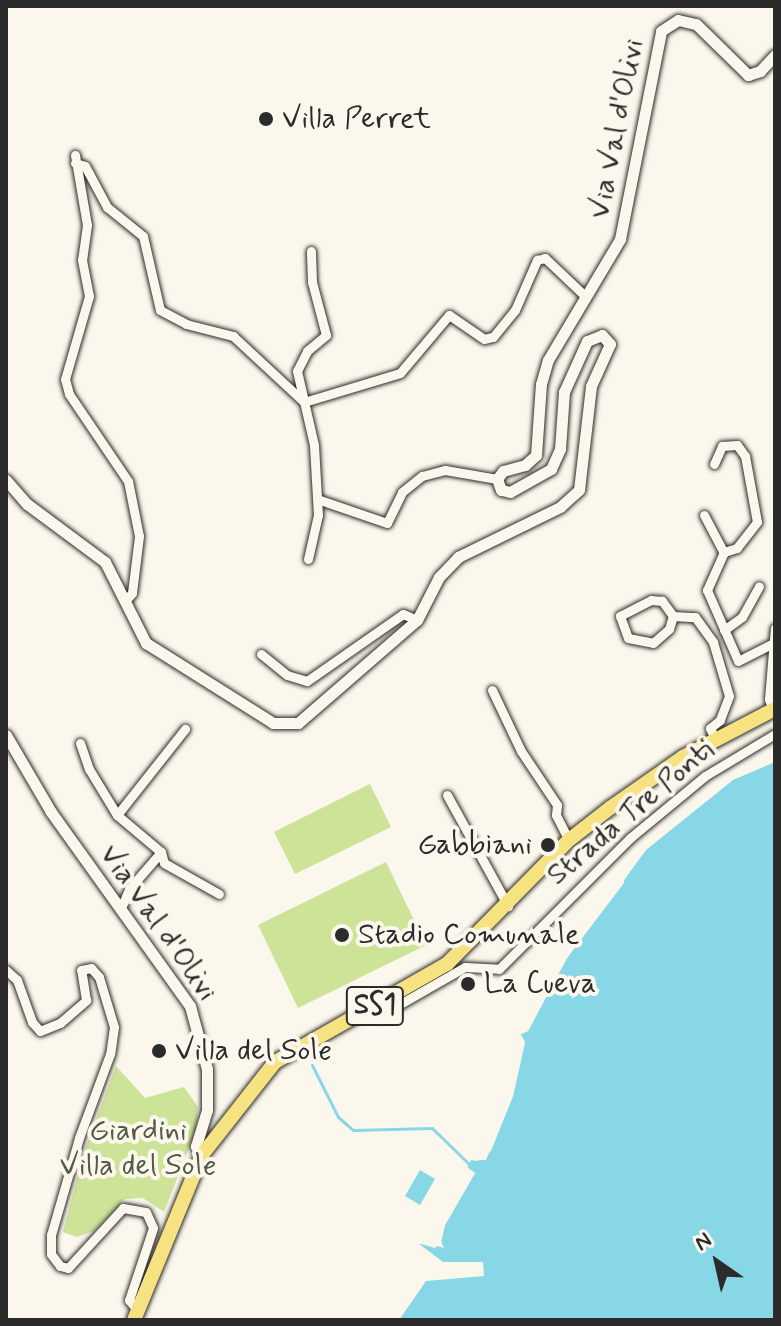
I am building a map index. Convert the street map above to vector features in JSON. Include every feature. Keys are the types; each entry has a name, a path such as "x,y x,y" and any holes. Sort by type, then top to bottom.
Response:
{"main road":[{"name":"SS1","path":"136,1315 202,1155 275,1062 447,964 508,906 569,840 645,783 715,739 774,710"}],"street":[{"name":"Via Val d'Olivi","path":"497,479 503,471 525,465 536,455 543,375 623,228 661,31 678,20 696,24 748,75 760,71 775,55"},
{"path":"125,601 132,593 139,536 128,481 69,394 65,379 89,296 82,260 87,225 75,159 85,166 107,207 143,236 160,310 186,324 233,336 304,402"},
{"path":"308,559 317,499 297,371 307,351 326,335 312,282 311,251"},
{"path":"304,402 400,373 449,315 484,339 493,337 515,310 537,260 545,258 584,295"},
{"path":"6,480 27,504 105,562 146,643 286,727 304,719 417,620 439,577 458,557 560,507 579,490 586,462 587,405 609,348 607,338 592,336 573,369 561,403 560,449 551,469 510,492 501,490 497,479 445,470 422,476 402,492 387,523 317,499"},
{"path":"714,464 722,446 737,445 745,456 757,522 737,548 724,553 707,590 738,661 771,644"},
{"path":"704,515 724,553"},
{"path":"724,630 742,617 759,586"},
{"path":"651,600 662,601 673,616 669,629 653,643 628,638 620,616 651,600"},
{"path":"261,654 287,675 307,681 403,614 417,620"},
{"path":"673,616 695,617 713,642 729,696 720,720 710,728 715,739"},
{"path":"774,710 769,699 771,644 775,628"},
{"path":"492,690 521,751 557,805 556,815 569,840"},
{"path":"117,815 185,729"},
{"name":"Strada Tre Ponti","path":"363,1013 379,1016 465,967 499,969 630,838 705,776 775,734"},
{"name":"Via Val d'Olivi","path":"6,735 51,812 177,983 200,1031 208,1101 196,1146 202,1155"},
{"path":"80,743 89,769 117,815 161,852 164,863 219,894"},
{"path":"447,795 508,906"},
{"path":"121,908 129,889 161,852"},
{"path":"6,970 17,980 32,1022 40,1031 60,1023 86,1000 81,970 91,968 99,977 114,1027 110,1054 79,1138 51,1235 51,1254 60,1266 68,1268 123,1208 146,1212 153,1228 129,1300 136,1315"}],"green space":[{"name":"Stadio Comunale","path":"370,784 391,827 295,874 274,832"},
{"name":"Stadio Comunale","path":"386,862 426,945 298,1008 258,925"},
{"name":"Giardini Villa del Sole","path":"116,1066 145,1098 184,1087 198,1107 196,1130 164,1212 143,1198 125,1199 94,1231 77,1237 63,1232 84,1152"}],"water":[{"path":"775,762 775,1320 399,1320 426,1281 484,1276 483,1262 443,1262 418,1243 435,1248 441,1243 445,1225 475,1173 467,1168 471,1160 478,1161 491,1151 513,1096 525,1042 518,1036 528,1031 567,958 646,850 733,780"},
{"path":"420,1170 435,1179 420,1205 405,1196"}],"pier":[{"path":"625,870 624,883 567,958 528,1031 520,1033 525,1042 513,1096 486,1160 471,1160 467,1167 475,1173 445,1225 440,1239 444,1248 425,1242 417,1245 420,1238 437,1244 441,1224 470,1173 463,1169 467,1159 483,1157 509,1095 520,1043 514,1037 516,1030 524,1028 564,956"}],"waterway":[{"path":"312,1065 338,1117 353,1130 432,1128 469,1164"}],"place":[{"name":"Villa Perret","path":"266,119"},
{"name":"Gabbiani","path":"548,845"},
{"name":"Stadio Comunale","path":"342,935"},
{"name":"La Cueva","path":"468,984"},
{"name":"Villa del Sole","path":"159,1051"}]}
